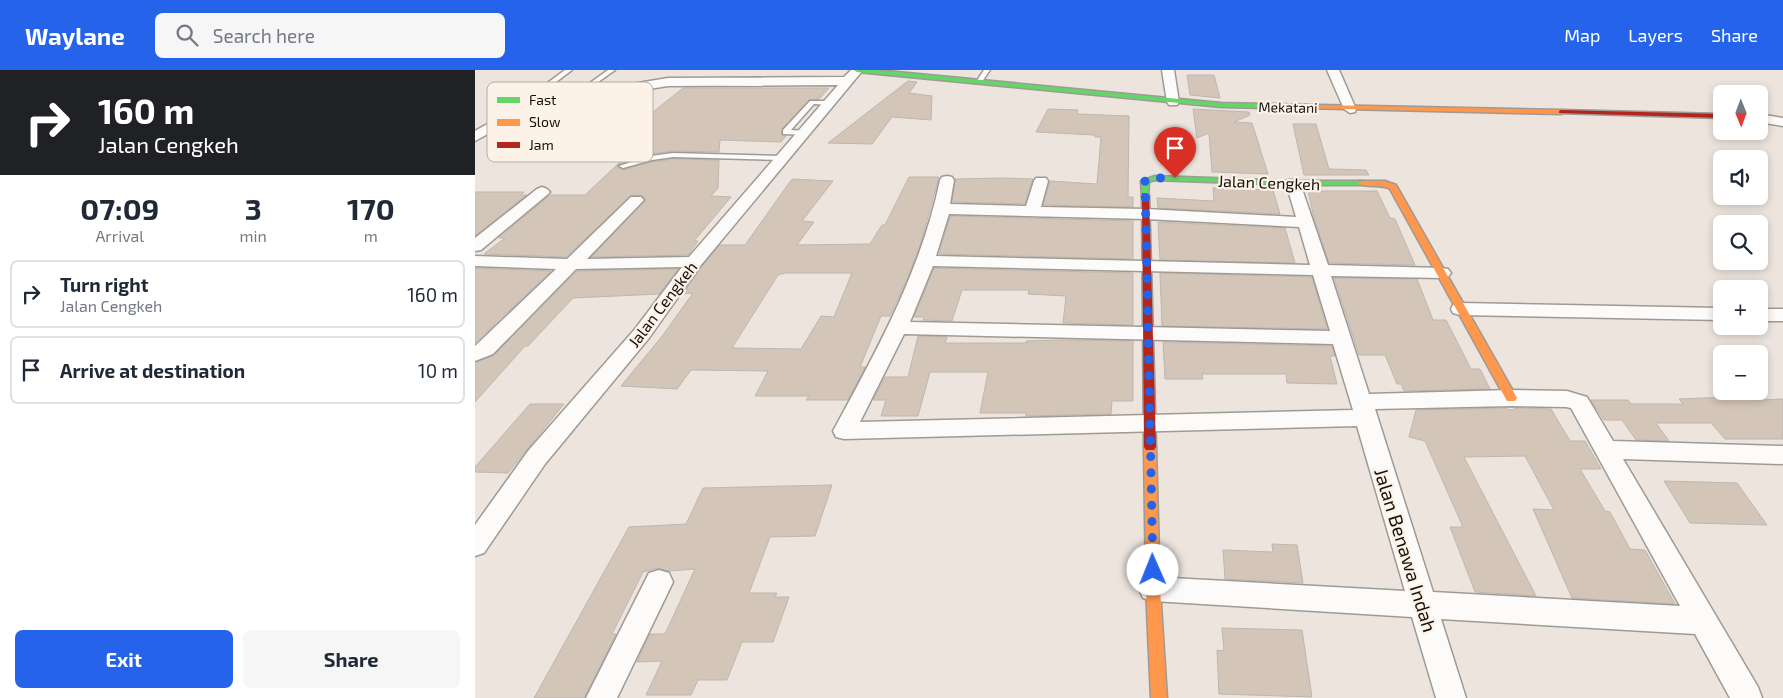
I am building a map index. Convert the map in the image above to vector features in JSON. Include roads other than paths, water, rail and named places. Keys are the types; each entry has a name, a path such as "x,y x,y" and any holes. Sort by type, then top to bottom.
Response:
{"street":[{"path":"668,82 683,70"},
{"path":"1168,70 1173,102"},
{"path":"1333,70 1350,109"},
{"path":"653,85 668,82 854,74"},
{"name":"Mekatani","path":"854,74 979,82 1221,106 1713,116"},
{"name":"Jalan Cengkeh","path":"475,545 545,448 645,329 681,284 694,262 854,74"},
{"path":"1768,120 1783,122"},
{"path":"475,137 487,130"},
{"name":"Jalan Cengkeh","path":"1159,698 1153,589 1145,181 1149,178 1294,184 1385,183 1393,187 1397,192 1442,273"},
{"path":"947,180 943,209 925,262 898,328 844,431 1150,423 1364,410 1511,398 1573,400 1581,407 1747,698"},
{"path":"1032,211 1041,181"},
{"name":"Jalan Benawa Indah","path":"1294,184 1451,698"},
{"path":"475,246 543,192"},
{"path":"475,354 486,348 636,200"},
{"path":"943,209 1146,214 1306,222"},
{"path":"475,261 573,264 694,262"},
{"path":"925,262 1442,273 1460,309 1511,398"},
{"path":"1460,309 1713,314"},
{"path":"1768,315 1783,315"},
{"path":"898,328 1341,338"},
{"path":"1606,450 1783,455"},
{"path":"601,698 659,582"},
{"path":"1153,589 1703,621"}],"lane":[{"path":"553,82 569,70"},
{"path":"595,82 612,70"},
{"path":"979,82 987,70"},
{"path":"653,158 673,155 783,158"},
{"path":"623,166 637,162"}]}
